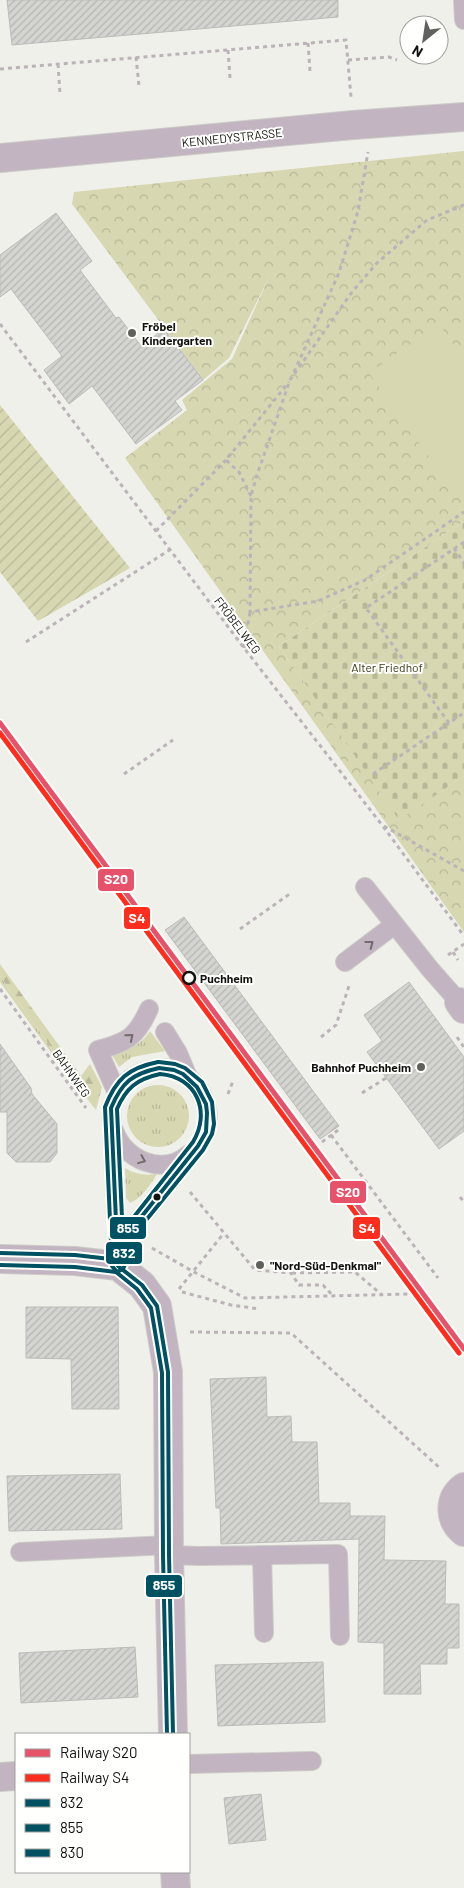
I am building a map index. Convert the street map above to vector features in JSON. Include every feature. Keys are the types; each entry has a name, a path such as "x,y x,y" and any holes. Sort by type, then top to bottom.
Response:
{"street":[{"name":"KENNEDYSTRASSE","path":"0,158 9,159 464,117"},
{"path":"0,1259 75,1261 118,1266 142,1285 157,1306 168,1372 172,1733"},
{"path":"463,1487 455,1496 452,1505 452,1516 456,1525 464,1532"},
{"path":"0,1777 15,1776"},
{"path":"175,1873 176,1888"}],"lane":[{"path":"463,0 464,20"},
{"path":"365,887 461,1005"},
{"path":"348,970 394,925"},
{"path":"117,1093 98,1050 121,1044 134,1035 149,1009"},
{"path":"165,1032 178,1053 188,1077"},
{"path":"158,1068 175,1070 188,1077 197,1086 206,1102 208,1117 206,1132 198,1146 138,1221 118,1266 111,1108 117,1093 128,1079 142,1071 158,1068"},
{"path":"112,1125 117,1141 128,1153 143,1162 158,1165 173,1163 187,1156 198,1146"},
{"path":"20,1552 169,1550 262,1555 338,1554 340,1636"},
{"path":"262,1555 264,1633"},
{"path":"190,1764 312,1761"}],"path":[{"path":"0,69 346,40 348,60 363,125 358,211 339,273 290,380 251,496 250,612 244,648"},
{"path":"308,43 310,71"},
{"path":"228,50 230,78"},
{"path":"348,60 389,57 397,60"},
{"path":"136,58 139,86"},
{"path":"58,64 60,94"},
{"path":"156,531 226,460 290,380 352,292 377,263 427,220 464,205"},
{"name":"FRÖBELWEG","path":"0,324 244,648 382,824 464,936"},
{"path":"226,460 239,472 251,496"},
{"path":"250,612 318,601 365,580 464,512"},
{"path":"449,723 366,608 464,542"},
{"path":"454,548 464,563"},
{"path":"26,642 171,549"},
{"path":"373,774 464,713"},
{"path":"124,774 174,740"},
{"path":"382,824 464,871"},
{"path":"240,929 292,893"},
{"path":"453,952 458,960"},
{"path":"321,1037 336,1025 348,970"},
{"name":"BAHNWEG","path":"0,989 91,1115"},
{"path":"226,1099 233,1081"},
{"path":"362,1093 378,1082"},
{"path":"322,1142 341,1128"},
{"path":"331,1135 438,1278"},
{"path":"188,1190 255,1270 291,1273 355,1272 382,1294"},
{"path":"460,1197 464,1202"},
{"path":"224,1233 177,1291 231,1305 260,1309"},
{"path":"147,1245 245,1298 409,1294"},
{"path":"291,1273 299,1285 323,1285 333,1296"},
{"path":"190,1332 291,1333 463,1487"}],"green space":[{"path":"464,151 464,521 279,646 399,820 464,776 464,932 125,458 187,410 182,400 232,359 270,275 229,358 203,380 72,204 74,192"},
{"path":"439,324 464,360 464,480 452,489 369,373"},
{"path":"0,405 130,568 38,621 0,572"},
{"name":"Alter Friedhof","path":"464,521 464,776 399,821 279,646"},
{"path":"0,964 81,1076 90,1064 102,1087 96,1110 0,976"},
{"path":"0,976 96,1110 63,1069 0,982"},
{"path":"150,1031 165,1051 132,1057 119,1067 112,1055 134,1046 143,1040"},
{"path":"158,1085 170,1087 180,1094 187,1104 189,1116 187,1128 180,1138 170,1145 158,1147 146,1145 136,1138 129,1128 127,1116 129,1104 136,1094 146,1087"},
{"path":"125,1168 140,1174 157,1174 142,1195 130,1203 126,1198"}],"building":[{"path":"7,0 338,0 338,17 12,45"},
{"path":"56,213 92,261 80,270 116,318 119,317 141,346 164,329 203,380 175,401 182,410 136,444 92,386 69,404 44,370 62,356 11,289 0,297 0,255"},
{"path":"184,917 339,1126 320,1139 165,930"},
{"name":"Bahnhof Puchheim","path":"409,982 464,1057 464,1131 439,1149 367,1052 382,1041 364,1015"},
{"path":"0,1044 31,1088 32,1094 57,1124 57,1153 50,1162 16,1162 7,1153 7,1112 0,1112"},
{"path":"26,1307 118,1307 119,1409 72,1409 71,1359 26,1358"},
{"path":"266,1377 267,1417 291,1416 292,1442 317,1442 319,1503 350,1503 350,1516 385,1516 384,1560 446,1561 445,1604 459,1604 459,1648 447,1648 447,1664 420,1664 421,1694 384,1694 384,1643 358,1642 359,1539 221,1544 220,1508 216,1508 210,1379"},
{"path":"120,1474 122,1529 9,1531 7,1476"},
{"path":"135,1647 138,1697 21,1703 19,1653"},
{"path":"323,1662 325,1722 218,1726 215,1665"},
{"path":"261,1794 266,1840 229,1844 224,1798"}],"rail line":[{"name":"S20","path":"0,723 464,1349"},
{"name":"S4","path":"0,733 459,1353"}],"transit line":[{"name":"830","path":"158,1062 131,1071 124,1076 109,1097 105,1107 112,1266 117,1272 123,1269 143,1224 203,1150 212,1134 214,1124 212,1102 202,1082 185,1068 175,1064 159,1062"},
{"name":"832","path":"159,1068 174,1070 183,1074 197,1087 206,1104 206,1132 198,1146 138,1221 118,1266 111,1108 119,1092 129,1080 142,1073 159,1068"},
{"name":"855","path":"160,1074 173,1077 191,1089 197,1098 201,1119 193,1142 133,1218 123,1239 117,1109 128,1090 139,1082 160,1074"},
{"name":"830","path":"0,1253 75,1255 119,1260"},
{"name":"855","path":"0,1265 75,1267 116,1272 137,1289 151,1308 162,1373 163,1555 167,1733"},
{"name":"832","path":"118,1266 142,1285 157,1306 168,1372 169,1555 173,1733"}],"place":[{"name":"Fröbel Kindergarten","path":"132,333"},
{"name":"Puchheim","path":"189,978"},
{"name":"Bahnhof Puchheim","path":"421,1067"},
{"name":"\"Nord-Süd-Denkmal\"","path":"260,1265"}]}
